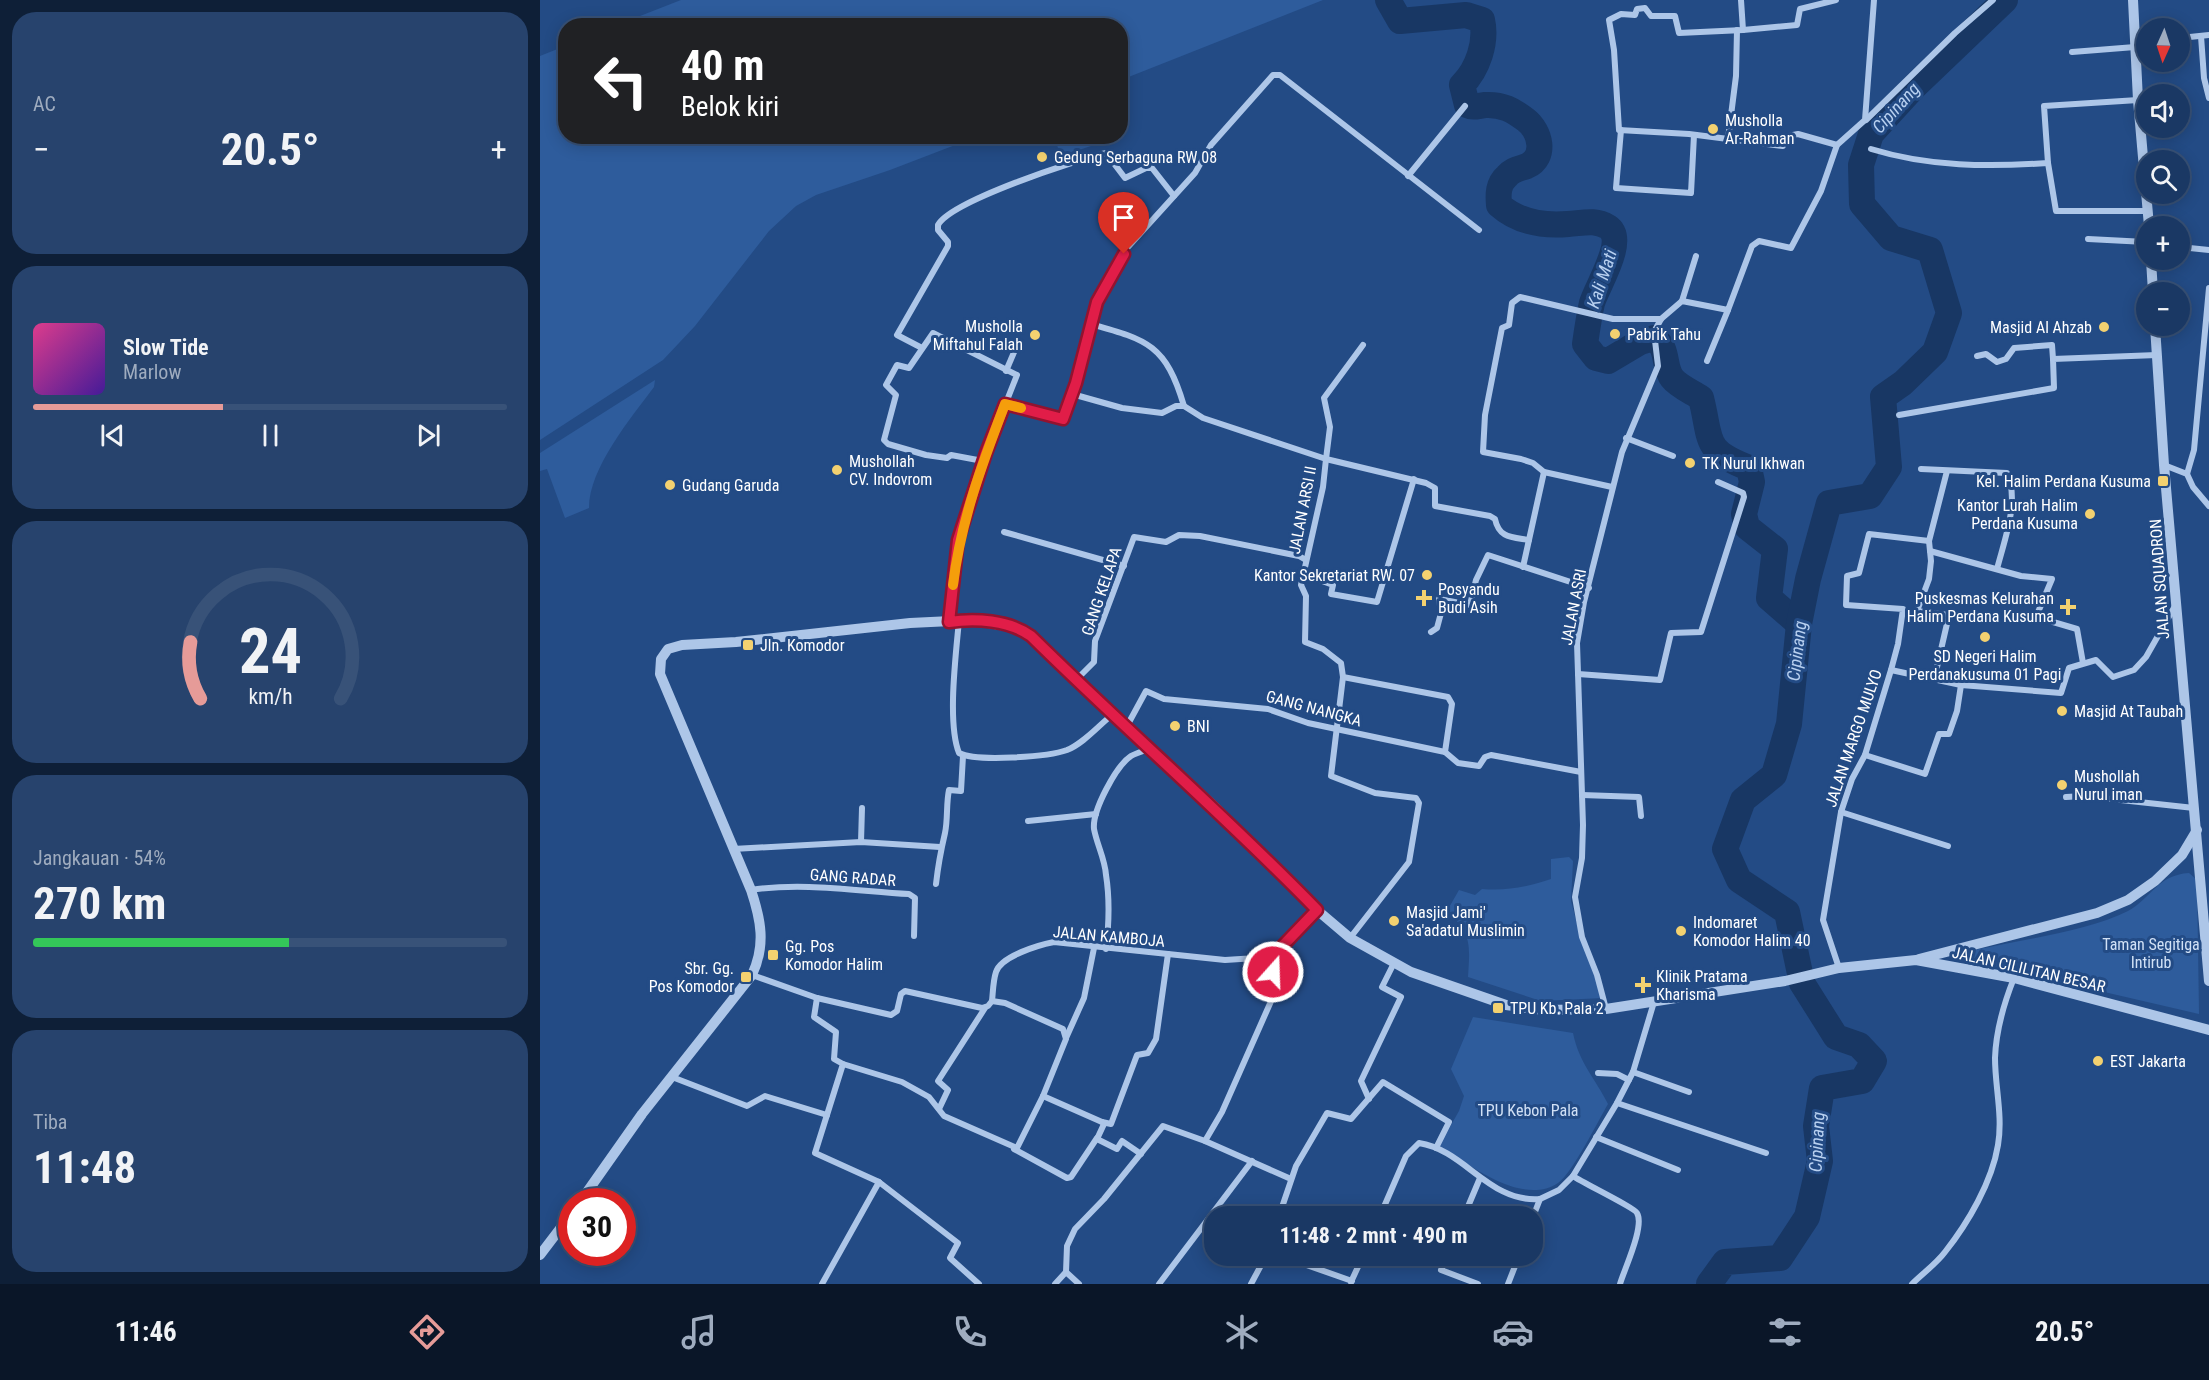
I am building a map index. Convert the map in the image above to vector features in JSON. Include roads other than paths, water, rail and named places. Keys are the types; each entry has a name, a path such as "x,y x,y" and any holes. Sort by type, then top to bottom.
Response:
{"street":[{"path":"1728,139 1736,76 1741,0"},
{"path":"1694,135 1691,193 1616,188 1621,130 1619,130 1614,50 1608,20 1621,14 1635,15 1637,9 1646,8 1651,16 1675,16 1679,33 1797,26 1800,9 1836,0"},
{"path":"1865,120 1874,0"},
{"path":"1707,361 1755,242 1786,249 1794,244 1821,191 1837,145 1955,33 1994,0"},
{"path":"2133,0 2136,22"},
{"path":"2190,37 2209,35"},
{"path":"2201,36 2204,78 2209,98"},
{"path":"2072,52 2136,43"},
{"path":"1005,404 1062,420 1072,394 1101,292 1118,263 1141,232 1195,173 1211,145 1227,125 1276,74 1317,102 1479,230"},
{"path":"2136,100 2044,106 2048,163 2056,211 2148,211"},
{"path":"1408,176 1465,106"},
{"path":"1621,130 1694,135 1783,146 1788,136 1796,134 1837,145"},
{"path":"2141,138 2148,216"},
{"path":"1871,150 1933,163 2048,163"},
{"path":"922,348 897,335 948,246 948,242 938,230 940,222 956,209 1064,163 1106,153 1125,178 1146,168 1152,168 1174,196"},
{"path":"2088,239 2136,241"},
{"path":"2190,248 2209,250"},
{"path":"1696,256 1682,301 1728,310"},
{"path":"2209,288 2194,450 2187,474 2193,487 2209,506"},
{"path":"1612,488 1544,472 1528,461 1485,453 1482,449 1502,328 1509,325 1512,303 1518,297 1625,321 1661,318"},
{"name":"JALAN ASRI","path":"1606,1009 1598,975 1582,937 1576,909 1576,883 1582,858 1578,643 1612,488 1626,438 1658,366 1654,332 1661,318 1682,301"},
{"path":"1072,394 1122,408 1162,413 1176,406 1184,406 1173,372 1149,346 1137,337 1091,324"},
{"path":"983,461 951,455 947,458 926,455 885,442 896,394 886,385 895,366 908,369 933,333 1017,375 983,461 958,540 954,621 955,731 958,751 963,756 1002,758 1066,750 1112,715"},
{"name":"JALAN SQUADRON","path":"2156,336 2164,465 2209,981"},
{"path":"1006,370 1018,343"},
{"path":"1363,345 1324,398 1330,427 1326,459 1414,479 1435,488 1435,506 1491,516 1503,535 1529,540"},
{"path":"1899,416 2054,387 2052,345 2014,348 2006,359 1997,362 1986,354 1977,356"},
{"path":"2053,359 2157,355"},
{"name":"JALAN ARSI II","path":"1184,406 1203,418 1326,459 1323,487 1301,585 1306,596 1303,638 1307,645 1323,649 1341,663 1343,677"},
{"path":"1626,438 1673,456"},
{"path":"2164,465 2187,474"},
{"path":"1920,470 2007,473 2012,487 2012,502 1996,569"},
{"path":"1917,611 1929,579 1929,541 1947,471"},
{"path":"1523,567 1544,472"},
{"path":"1303,574 1333,585 1331,594 1377,602 1414,479"},
{"path":"1578,674 1660,680 1671,633 1701,632 1744,497 1743,493 1718,482"},
{"path":"1004,532 1124,566"},
{"path":"1929,541 1869,534 1859,573 1847,576 1845,602 1846,605 1949,615 1934,680"},
{"name":"GANG KELAPA","path":"1076,680 1094,662 1095,641 1134,537 1166,542 1179,535 1217,539 1299,556 1306,560"},
{"path":"1930,551 1996,569 2052,579 2036,617 2076,629 2084,663"},
{"path":"1431,632 1437,628 1441,613 1439,599 1470,605 1476,580 1488,555 1589,588"},
{"path":"1891,670 1961,685 2061,693 2068,668 2096,660 2113,677 2134,670 2146,657 2176,605"},
{"name":"JALAN MARGO MULYO","path":"1835,969 1822,920 1841,812 1852,779 1865,755 1891,670 1898,644 1903,609"},
{"name":"JALAN CILILITAN BESAR","path":"733,849 660,674 661,659 668,650 682,645 736,642 910,622 995,622 1022,629 1126,728 1217,809 1317,910 1350,938 1394,963 1462,992 1506,1005 1544,1010 1606,1009 1785,981 1835,969 1916,960 2014,978 2209,1030"},
{"path":"1350,938 1409,862 1419,803 1416,798 1375,793 1332,777 1343,677 1448,697 1452,704 1445,752 1460,764 1479,766 1485,757 1491,755 1581,772"},
{"path":"1865,755 1925,774 1938,734 1949,734 1954,723 1961,685"},
{"name":"GANG NANGKA","path":"1126,728 1146,691 1164,699 1268,709 1308,723 1445,752"},
{"path":"1106,949 1109,899 1106,871 1094,828 1096,814 1105,791 1122,765 1131,756 1149,749"},
{"path":"936,884 949,790 961,791 963,756"},
{"path":"1582,795 1639,797 1641,816"},
{"path":"2066,797 2084,796 2194,808"},
{"path":"861,842 862,808"},
{"path":"1841,812 1948,846"},
{"path":"1028,821 1096,814"},
{"path":"1916,960 2097,913 2128,900 2155,881 2182,855 2197,830"},
{"path":"590,1188 672,1077 752,975 758,963 762,936 751,890 733,849 861,842 940,847"},
{"name":"GANG RADAR","path":"751,890 769,887 815,887 909,894 915,898 914,936"},
{"path":"1204,1141 1222,1112 1272,999 1272,957 1317,910"},
{"name":"JALAN KAMBOJA","path":"992,1001 996,971 1018,954 1054,942 1225,960 1272,957"},
{"path":"1014,1149 1020,1145 1084,998 1094,948"},
{"path":"1042,1096 1111,1124 1137,1055 1148,1053 1156,1039 1168,954"},
{"path":"1369,1099 1361,1081 1401,997 1382,987 1394,963"},
{"path":"752,975 817,998 891,1015 897,1011 901,994 905,991 985,1008"},
{"path":"1912,1284 1944,1253 1963,1225 1993,1166 1999,1135 1995,1058 2000,1020 2014,978"},
{"path":"817,998 814,1017 836,1032 834,1059 843,1064 902,1082 929,1097 944,1116 1014,1149 1067,1178 1071,1177 1096,1138 1104,1124 1102,1122"},
{"path":"939,1110 948,1090 938,1081 985,1008 992,1001 1005,1003 1063,1029 1066,1039"},
{"path":"1385,1206 1411,1149 1419,1143 1436,1148 1513,1197 1540,1199 1559,1190 1573,1176 1629,1080 1654,1002"},
{"path":"843,1064 815,1153 879,1182 958,1243 950,1258 979,1284"},
{"path":"1633,1072 1689,1092"},
{"path":"1598,1073 1617,1074 1629,1080"},
{"path":"672,1077 747,1106 765,1096 827,1115"},
{"path":"1282,1206 1291,1179 1327,1113 1351,1119 1383,1082 1449,1122 1436,1148"},
{"path":"1617,1103 1766,1153"},
{"path":"1055,1284 1066,1272 1067,1246 1075,1229 1142,1154 1163,1126 1204,1141 1291,1179"},
{"path":"1596,1137 1678,1170"},
{"path":"1096,1138 1117,1149 1122,1142 1142,1154"},
{"path":"1159,1284 1252,1161"},
{"path":"1573,1176 1592,1189 1634,1208 1639,1216 1637,1232 1620,1284"},
{"path":"1468,1206 1480,1178"},
{"path":"822,1284 879,1182"},
{"path":"1537,1206 1540,1199"},
{"path":"540,1255 558,1231"},
{"path":"1251,1284 1261,1266"},
{"path":"1307,1266 1351,1283 1359,1266"},
{"path":"1443,1266 1441,1270 1478,1284"},
{"path":"1508,1284 1515,1266"},
{"path":"1066,1272 1079,1284"}],"waterway":[{"name":"Kali Mati","path":"1388,0 1400,21 1466,15 1482,20 1483,37 1480,55 1473,71 1462,85 1467,105 1497,106 1512,111 1531,125 1539,144 1537,157 1533,162 1512,172 1502,182 1499,205 1506,211 1532,222 1559,224 1594,222 1608,227 1613,233 1613,252 1592,303 1585,344 1596,358 1608,361 1640,342 1654,338 1659,342 1672,378 1701,398 1709,434 1716,449 1723,456 1749,468 1752,482 1744,514 1747,527 1775,549 1769,598 1799,624"},
{"name":"Cipinang","path":"1709,1284 1725,1262 1780,1258 1807,1217 1820,1161 1816,1126 1822,1088 1862,1081 1874,1061 1859,1045 1836,1037 1802,983 1787,912 1739,880 1725,849 1743,800 1774,775 1789,724 1799,624 1808,579 1829,503 1870,496 1889,467 1883,397 1903,383 1935,352 1949,313 1930,250 1891,238 1862,204 1861,165 1871,134 1914,87 2005,0"}],"place":[{"name":"Musholla Ar-Rahman","path":"1713,129"},
{"name":"Gedung Serbaguna RW 08","path":"1042,157"},
{"name":"Masjid Al Ahzab","path":"2104,327"},
{"name":"Pabrik Tahu","path":"1615,334"},
{"name":"Musholla Miftahul Falah","path":"1035,335"},
{"name":"TK Nurul Ikhwan","path":"1690,463"},
{"name":"Mushollah CV. Indovrom","path":"837,470"},
{"name":"Kel. Halim Perdana Kusuma","path":"2163,481"},
{"name":"Gudang Garuda","path":"670,485"},
{"name":"Kantor Lurah Halim Perdana Kusuma","path":"2090,514"},
{"name":"Kantor Sekretariat RW. 07","path":"1427,575"},
{"name":"Posyandu Budi Asih","path":"1424,598"},
{"name":"Puskesmas Kelurahan Halim Perdana Kusuma","path":"2068,607"},
{"name":"SD Negeri Halim Perdanakusuma 01 Pagi","path":"1985,637"},
{"name":"Jln. Komodor","path":"748,645"},
{"name":"Masjid At Taubah","path":"2062,711"},
{"name":"BNI","path":"1175,726"},
{"name":"Mushollah Nurul iman","path":"2062,785"},
{"name":"Masjid Jami' Sa'adatul Muslimin","path":"1394,921"},
{"name":"Indomaret Komodor Halim 40","path":"1681,931"},
{"name":"Gg. Pos Komodor Halim","path":"773,955"},
{"name":"Sbr. Gg. Pos Komodor","path":"746,977"},
{"name":"Klinik Pratama Kharisma","path":"1643,985"},
{"name":"TPU Kb. Pala 2","path":"1498,1008"},
{"name":"EST Jakarta","path":"2098,1061"}],"park label":[{"name":"Taman Segitiga Intirub","path":"2151,953"},
{"name":"TPU Kebon Pala","path":"1528,1110"}]}
